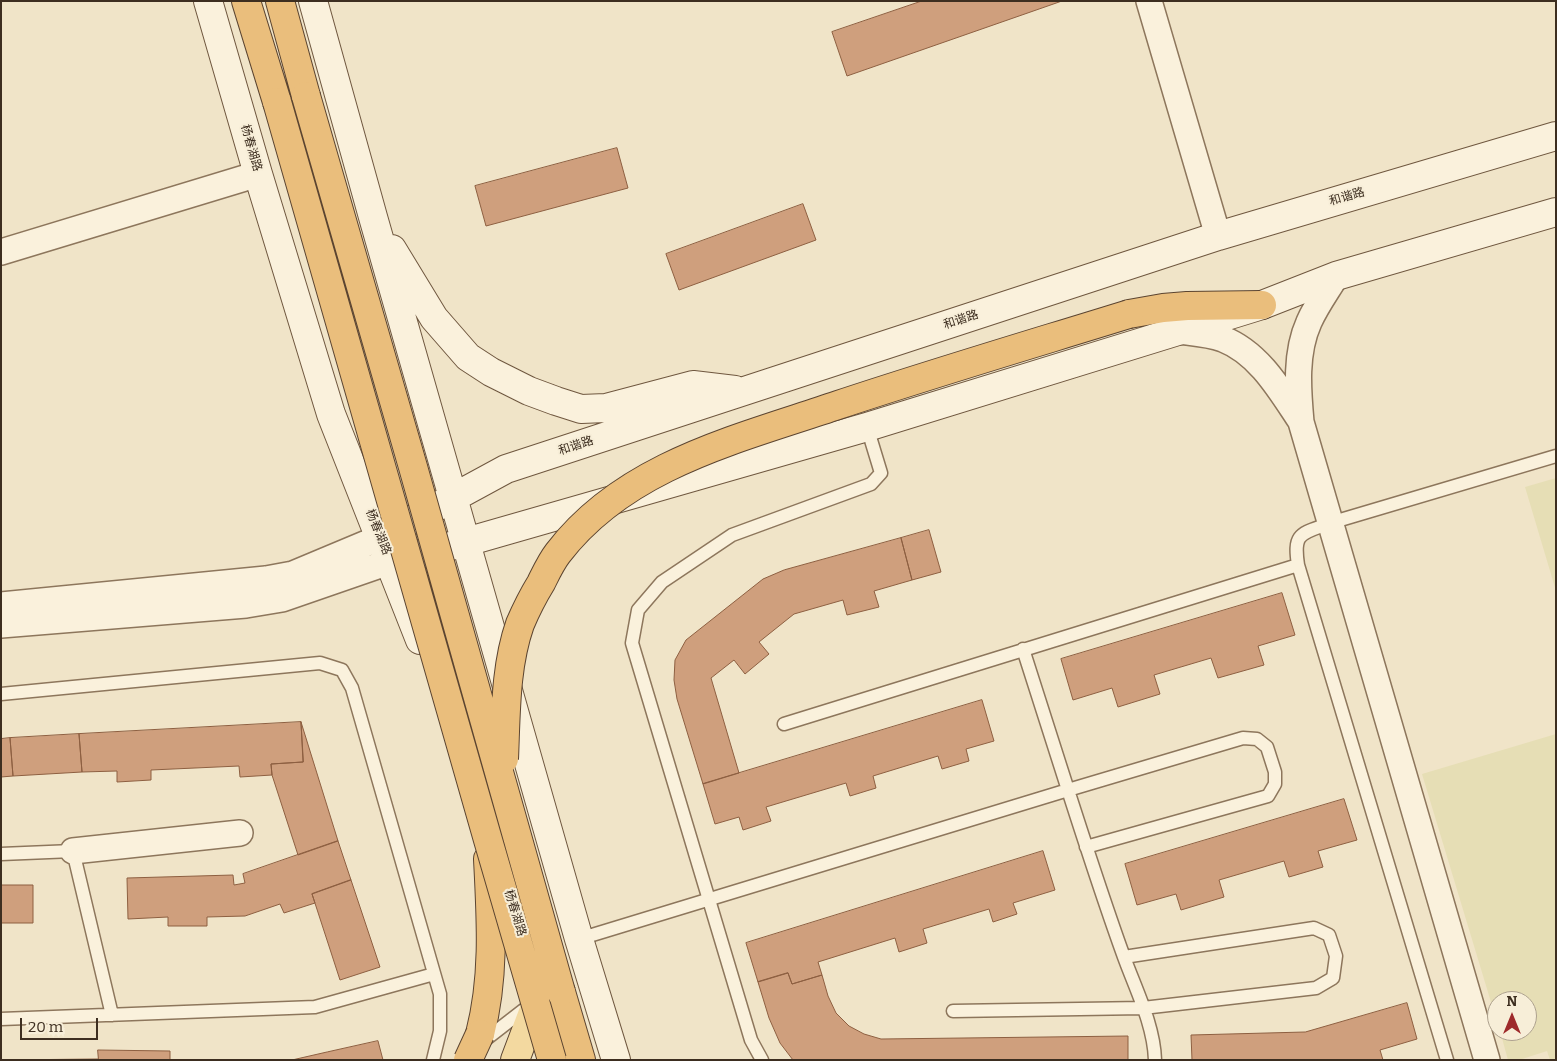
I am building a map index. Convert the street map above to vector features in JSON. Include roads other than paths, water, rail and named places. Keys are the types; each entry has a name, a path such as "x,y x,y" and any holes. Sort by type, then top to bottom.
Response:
{"highway":[{"path":"246,1 277,102 552,1060"},
{"path":"280,1 582,1060"},
{"path":"502,783 509,674 520,626 529,604 557,554 592,516 612,499 668,465 702,450 889,388 1129,314 1178,306 1262,305"},
{"path":"468,1060 480,1034 487,1008 490,978 492,942 488,840"}],"main road":[{"name":"杨春湖路","path":"208,1 331,414 432,668 497,855 558,1060"},
{"path":"313,1 579,939 616,1060"},
{"name":"和谐路","path":"384,550 454,498 506,469 1218,236 1556,136"},
{"path":"384,550 466,542 867,427 1262,305 1336,276 1556,212"},
{"path":"373,216 434,318 468,357 491,372 529,391 556,402 581,409 606,408 693,386 744,391"},
{"path":"515,1060 538,999"}],"street":[{"path":"1149,1 1218,236"},
{"path":"1,234 256,166"},
{"path":"1,252 256,166"},
{"path":"1336,276 1312,315 1304,338 1298,378 1301,422 1487,1060"},
{"path":"1178,331 1223,339 1244,350 1265,370 1301,422"},
{"path":"1,605 266,580 384,550"},
{"path":"1,625 246,604 282,599 384,550"},
{"path":"73,851 240,833"}],"lane":[{"path":"762,1060 751,1040 632,643 638,610 662,582 732,535 871,484 881,473 867,427"},
{"path":"1447,1060 1298,565 1295,549 1296,542 1300,535 1330,523 1556,456"},
{"path":"784,724 1298,565"},
{"path":"1023,650 1086,847 1143,1008 1155,1047 1155,1060"},
{"path":"1,694 320,663 342,670 352,688 440,994 440,1032 433,1060"},
{"path":"579,939 1243,738 1257,739 1267,747 1275,772 1275,784 1268,796 1086,847"},
{"path":"1,854 73,851 112,1015"},
{"path":"953,1011 1143,1008 1316,988 1333,978 1336,956 1328,935 1314,928 1124,957"},
{"path":"1,1019 315,1007 434,974"},
{"path":"460,1060 538,999"}]}
